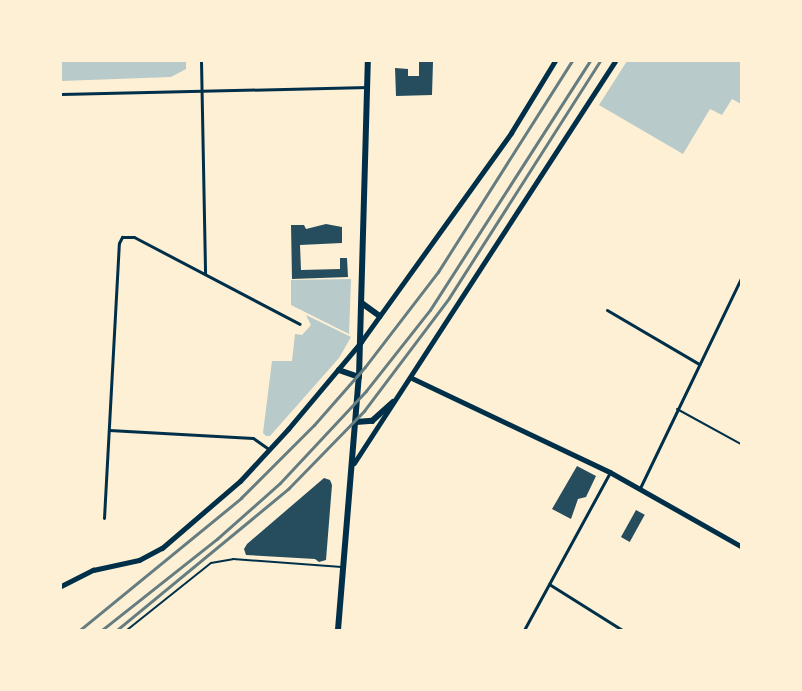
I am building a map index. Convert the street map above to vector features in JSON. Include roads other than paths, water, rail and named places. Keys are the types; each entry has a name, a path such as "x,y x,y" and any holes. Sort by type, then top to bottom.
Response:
{"highway":[{"path":"338,630 360,377 368,61"},
{"path":"362,303 380,316"},
{"path":"339,370 360,377"},
{"path":"356,422 372,420 393,402"}],"main road":[{"path":"354,463 393,402 412,378 615,61"},
{"path":"61,586 93,570 155,553 230,490 270,449 361,342"}],"street":[{"path":"201,61 205,274"},
{"path":"361,342 511,133 555,61"},
{"path":"61,94 368,87"},
{"path":"104,518 119,243 124,236 134,237 300,324"},
{"path":"640,488 741,278"},
{"path":"607,310 699,364"},
{"path":"412,378 610,472 741,546"},
{"path":"108,430 249,438 257,439 270,449"},
{"path":"524,630 610,472"},
{"path":"549,584 622,630"}],"lane":[{"path":"677,408 741,444"},
{"path":"127,630 211,563 233,558 344,567"}],"railway":[{"path":"80,630 241,498 314,425 365,367 438,272 572,61"},
{"path":"102,630 217,539 280,483 366,391 430,310 590,61"},
{"path":"117,630 288,489 364,411 449,298 600,61"}]}
